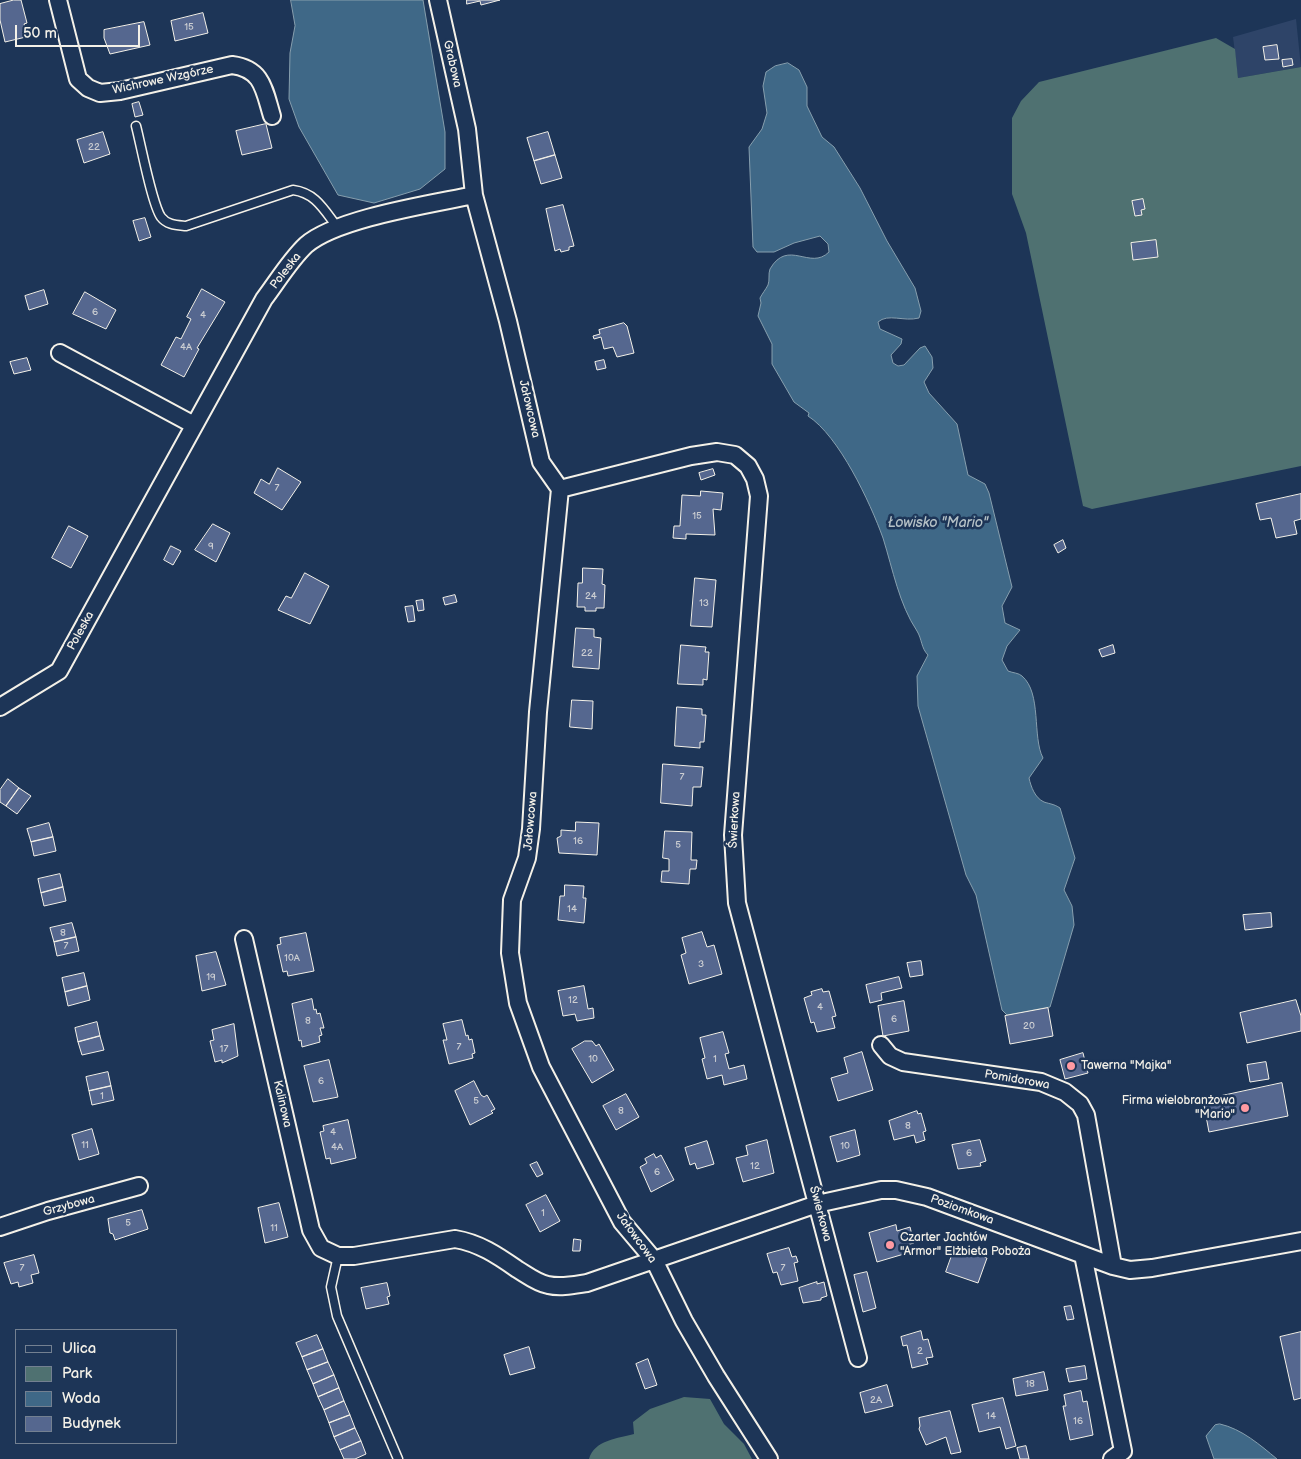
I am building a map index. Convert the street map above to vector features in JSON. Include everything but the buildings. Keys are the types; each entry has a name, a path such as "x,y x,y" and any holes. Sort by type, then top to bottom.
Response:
{"street":[{"name":"Wichrowe Wzgórze","path":"58,0 78,79 88,88 100,93 120,91 232,65 245,67 262,84 272,116"},
{"name":"Grabowa","path":"438,0 467,129"},
{"name":"Jałowcowa","path":"467,129 474,196 508,321 541,462 560,489 538,712 531,829 527,858 512,900 510,953 518,1003 541,1067 622,1222 654,1260 693,1337 769,1459"},
{"name":"Poleska","path":"0,707 59,671 264,300 307,244 338,228 385,214 474,196"},
{"path":"60,353 194,425"},
{"name":"Świerkowa","path":"560,489 691,456 717,452 735,456 748,466 755,479 759,496 733,835 737,903 858,1358"},
{"name":"Kalinowa","path":"244,939 311,1230 321,1248 338,1256"},
{"name":"Pomidorowa","path":"881,1045 890,1056 903,1062 1041,1082 1064,1092 1080,1104 1086,1115 1114,1266"},
{"name":"Grzybowa","path":"0,1227 48,1211 138,1186"},
{"name":"Poziomkowa","path":"654,1260 817,1204 881,1190 896,1190 926,1196 1082,1255 1130,1270 1152,1268 1301,1241"},
{"path":"338,1256 354,1256 455,1239 471,1241 533,1280 548,1286 587,1283 654,1260"},
{"path":"1082,1255 1123,1451 1112,1459"}],"lane":[{"path":"136,126 160,216 166,222 186,226 293,190 305,192 313,197 338,228"},
{"path":"338,1256 331,1287 337,1316 398,1459"}],"shaded area":[{"path":"1296,19 1301,67 1238,78 1233,37"}],"green space":[{"path":"1216,38 1235,49 1238,78 1301,67 1301,466 1092,509 1083,506 1026,233 1012,194 1012,118 1021,101 1039,82"},
{"path":"684,1397 710,1399 724,1424 744,1444 752,1459 589,1459 601,1444 634,1434 633,1422 650,1409"}],"water":[{"path":"291,0 423,0 445,132 445,169 420,189 374,203 338,195 299,127 289,99 290,53 295,26"},
{"name":"Łowisko \"Mario\"","path":"788,63 799,70 807,87 807,106 822,137 834,147 860,188 887,241 915,288 921,311 919,318 887,318 878,322 880,329 902,339 901,344 891,355 893,363 898,366 904,365 920,348 925,346 932,357 933,368 924,382 929,393 957,424 968,475 985,484 989,493 1012,587 1002,606 1005,623 1020,630 1007,646 1002,660 1008,671 1022,676 1032,693 1035,704 1038,739 1043,758 1029,778 1038,798 1060,808 1075,858 1064,890 1072,906 1074,925 1050,1007 1007,1015 1002,1010 976,895 966,875 918,706 917,676 928,655 906,610 883,538 862,489 831,438 808,416 809,413 794,402 772,364 772,344 758,316 761,303 760,298 768,285 770,269 777,260 784,256 792,255 814,258 822,257 829,252 828,244 820,236 794,243 774,252 757,252 753,247 749,147 762,129 767,113 763,86 766,72 775,66"},
{"path":"1220,1424 1243,1434 1277,1459 1214,1459 1206,1436 1215,1425"}],"place":[{"name":"Tawerna \"Majka\"","path":"1071,1066"},
{"name":"Firma wielobranżowa \"Mario\"","path":"1245,1108"},
{"name":"Czarter Jachtów \"Armor\" Elżbieta Poboża","path":"890,1245"}]}
